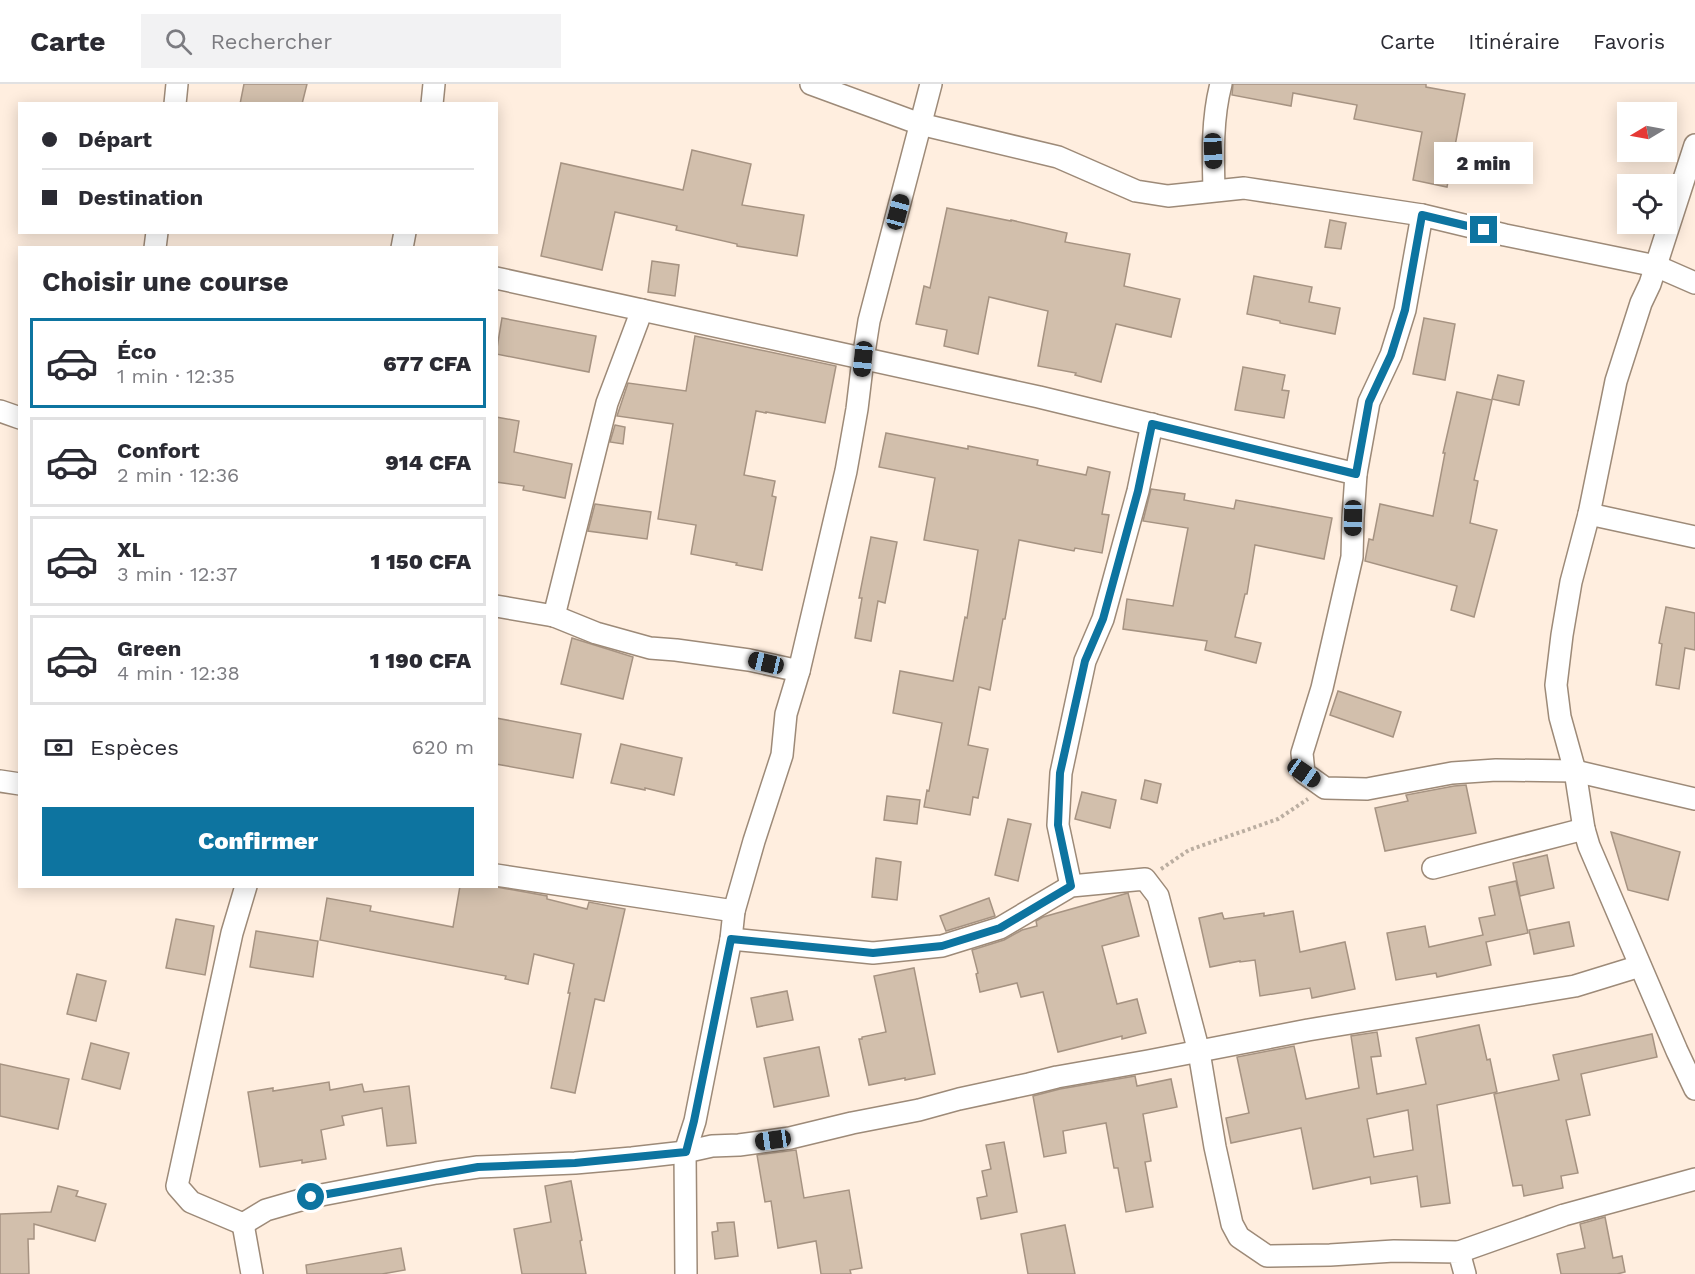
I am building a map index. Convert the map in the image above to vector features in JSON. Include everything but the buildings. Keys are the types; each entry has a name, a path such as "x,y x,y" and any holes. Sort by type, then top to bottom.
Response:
{"street":[{"path":"175,102 177,84"},
{"path":"432,102 434,84"},
{"path":"811,84 920,124 1058,157 1136,191 1168,196 1244,188 1422,215 1505,235 1656,266 1695,284"},
{"path":"686,1274 686,1152 731,939 734,911 754,841 783,755 786,714 799,671 846,471 870,321 931,84"},
{"path":"1214,190 1213,151 1217,99 1221,84"},
{"path":"1695,145 1616,381 1589,514 1571,582 1556,685 1560,717 1575,771 1584,829 1640,966 1695,1089"},
{"path":"1422,215 1405,310 1391,355 1369,402 1356,474 1352,557 1322,688 1302,753 1304,773 1325,788 1367,789 1452,773 1575,771 1695,799"},
{"path":"498,278 1039,397 1356,474"},
{"path":"554,616 607,403 642,310"},
{"path":"0,411 18,417"},
{"path":"1071,886 1058,825 1060,773 1085,661 1103,619 1138,491 1152,424"},
{"path":"1589,514 1695,537"},
{"path":"498,606 554,616 596,633 639,645 749,660 799,671"},
{"path":"0,781 18,784"},
{"path":"1434,868 1584,829"},
{"path":"498,875 734,911"},
{"path":"731,939 873,953 942,946 1000,928 1071,886 1145,879 1158,896 1199,1052 1215,1147 1232,1224 1239,1237 1267,1256 1394,1251 1459,1252 1564,1215 1695,1179"},
{"path":"243,1224 191,1202 177,1186 227,955 245,888"},
{"path":"243,1224 266,1210 311,1197 436,1173 478,1167 575,1163 686,1152 712,1146 790,1138 1057,1077 1308,1030 1575,986 1640,966"},
{"path":"243,1224 252,1274"},
{"path":"1459,1252 1464,1274"}],"path":[{"path":"1145,879 1190,850 1278,819 1325,788"}],"route":[{"path":"311,1197 478,1167 575,1163 686,1152 731,939 873,953 942,946 1000,928 1071,886 1058,825 1060,773 1085,661 1103,619 1138,491 1152,424 1356,474 1369,402 1391,355 1405,310 1422,215 1484,230"}]}
